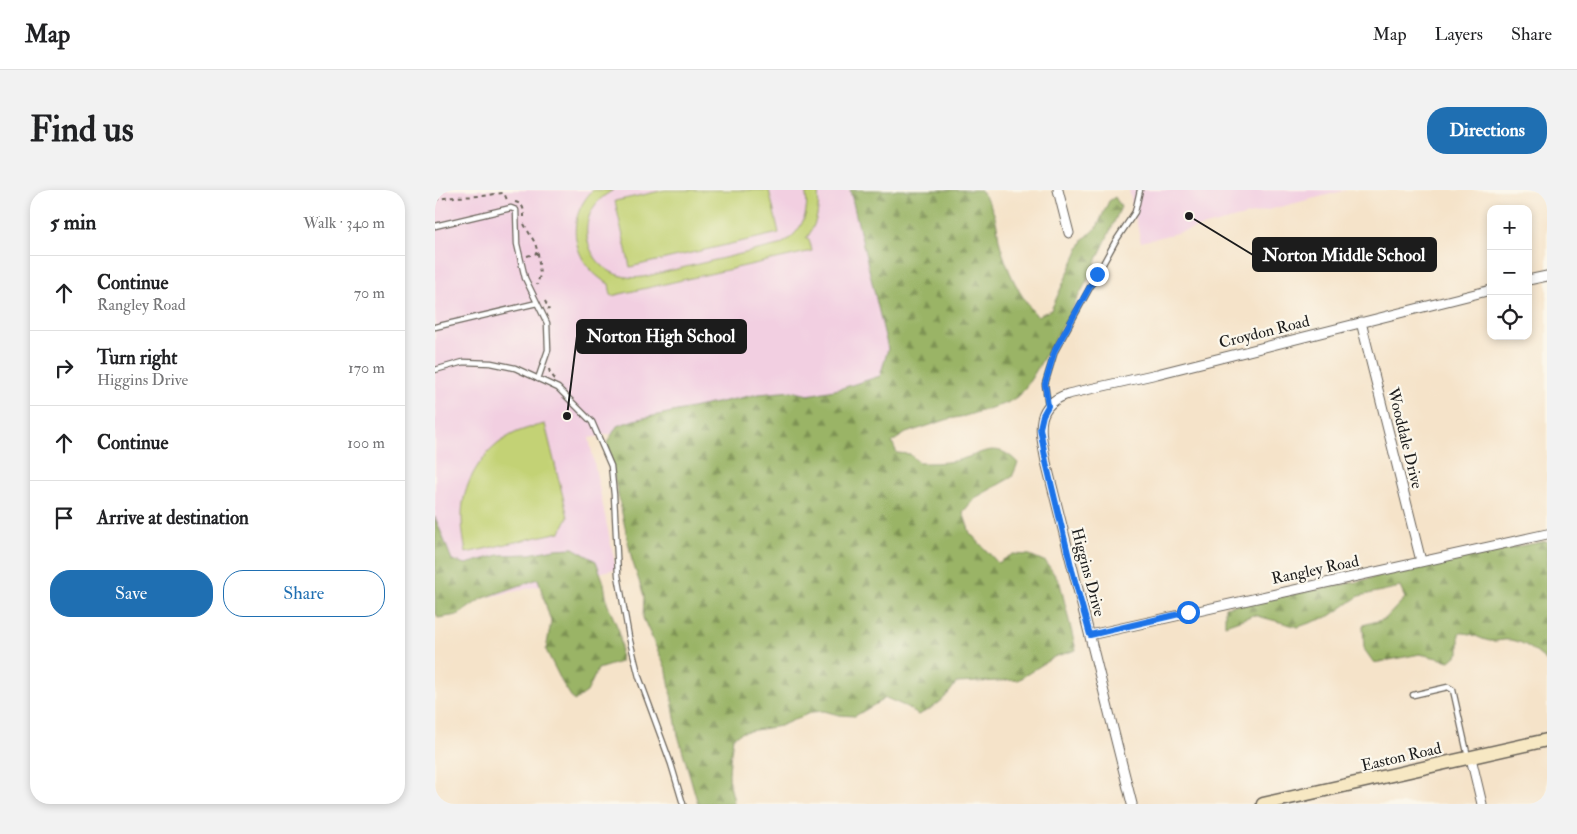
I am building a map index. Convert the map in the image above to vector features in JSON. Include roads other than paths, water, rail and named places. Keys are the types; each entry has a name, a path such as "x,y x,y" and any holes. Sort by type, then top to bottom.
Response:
{"street":[{"path":"1058,190 1069,233"},
{"path":"1532,279 1547,276"},
{"name":"Croydon Road","path":"1048,406 1057,398 1068,394 1157,374 1487,291"},
{"name":"Wooddale Drive","path":"1361,322 1421,561"},
{"name":"Higgins Drive","path":"1048,406 1041,421 1041,435 1072,570 1132,804"},
{"name":"Rangley Road","path":"1090,635 1547,534"},
{"name":"Easton Road","path":"1263,804 1547,740"},
{"path":"1469,758 1482,804"}],"lane":[{"path":"1048,406 1045,384 1055,350 1106,258 1135,212 1140,190"},
{"path":"435,226 514,208 517,217 517,244 525,278 547,323 548,350 538,379"},
{"path":"435,327 537,302"},
{"path":"435,370 463,362 515,368 558,388 592,422 611,466 618,575 629,637 639,677 683,802"},
{"path":"1413,695 1448,687 1453,690 1469,758"}],"place":[{"name":"Norton Middle School","path":"1189,216"},
{"name":"Norton High School","path":"567,416"}]}
